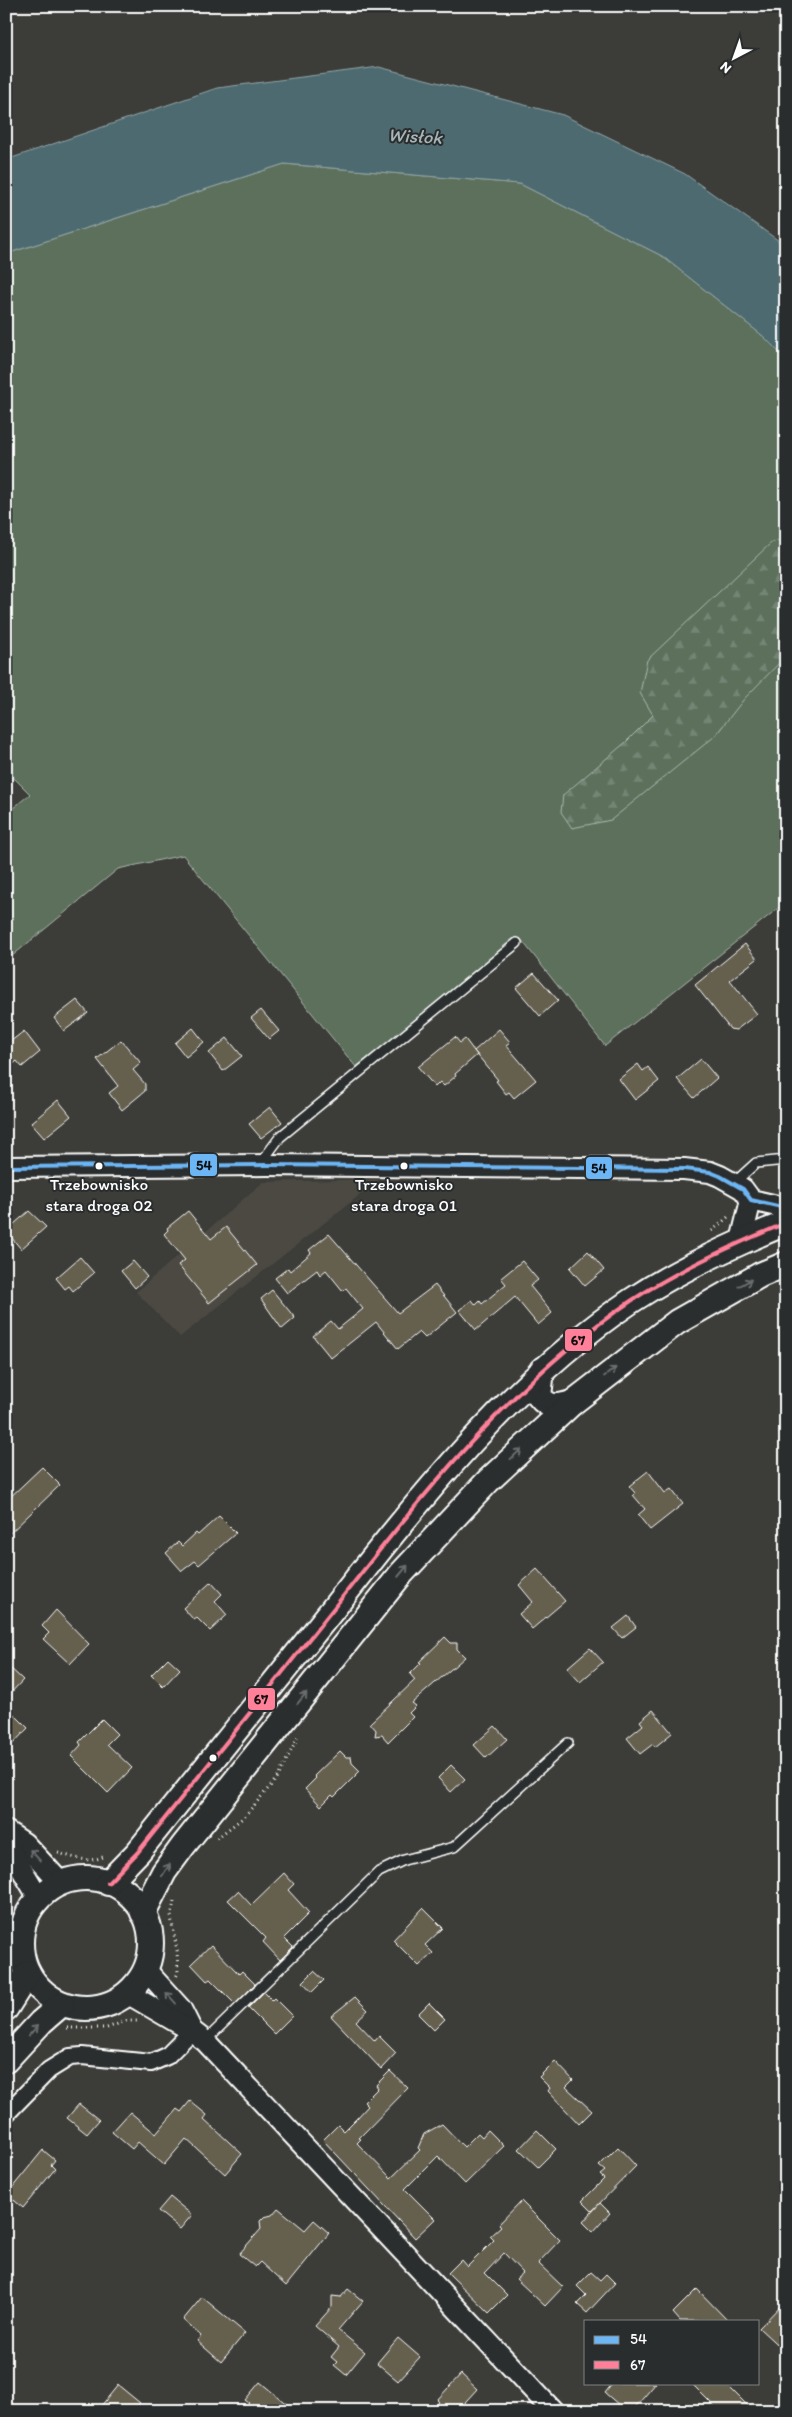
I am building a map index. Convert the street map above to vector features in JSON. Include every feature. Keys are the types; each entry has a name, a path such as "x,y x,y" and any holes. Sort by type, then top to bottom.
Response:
{"main road":[{"path":"108,1883 138,1852 398,1526 501,1411 542,1370 631,1301 670,1278 741,1241 786,1223"},
{"path":"143,1913 164,1872 179,1852 401,1574 488,1481 572,1403 677,1322 760,1275 786,1264"},
{"path":"542,1370 539,1396 546,1405 556,1407 572,1403"},
{"path":"77,1879 93,1879 108,1883 122,1890 134,1900 143,1913 150,1932 150,1951 145,1969 127,1993 112,2002 96,2008 79,2008 62,2004 43,1991 28,1973 22,1954 22,1934 28,1914 39,1898 62,1883 77,1879"},
{"path":"6,2008 28,1973"},
{"path":"6,2060 41,2022 62,2004"}],"street":[{"path":"6,1167 267,1165 684,1169 710,1172 743,1189 751,1200 786,1208"},
{"path":"741,1241 751,1200"},
{"path":"6,1832 24,1843 62,1883"},
{"path":"6,1832 12,1853 39,1898"},
{"path":"145,1969 182,2010 199,2036 553,2411"},
{"path":"127,1993 199,2036"},
{"path":"6,2114 50,2070 70,2057 82,2056 151,2062 167,2056 199,2036"}],"lane":[{"path":"267,1165 266,1156 280,1137 517,943"},
{"path":"734,1183 756,1163 786,1160"},
{"path":"199,2036 379,1872 404,1860 454,1848 568,1744"}],"path":[{"path":"214,1840 244,1817 278,1777 304,1730"},
{"path":"52,1853 56,1852 74,1858 92,1860 107,1854"},
{"path":"172,1983 178,1973 176,1943 171,1917 175,1897"},
{"path":"62,2029 69,2027 107,2028 126,2021 143,2021"}],"shaded area":[{"path":"380,1179 180,1337 136,1292 263,1182"}],"green space":[{"path":"284,164 520,184 662,256 763,336 786,359 786,902 605,1046 520,938 356,1067 183,855 118,869 6,961 6,814 30,794 6,770 6,254"},
{"path":"786,538 786,656 744,699 715,736 611,820 572,828 561,812 563,795 626,742 653,715 640,693 647,660 771,543"}],"water":[{"name":"Wisłok","path":"379,67 563,115 685,174 786,246 786,359 763,336 662,256 520,184 284,164 6,254 6,160 217,88"}],"building":[{"path":"745,944 757,959 730,980 757,1014 736,1030 730,1029 695,985"},
{"path":"534,973 558,1000 540,1016 516,988"},
{"path":"77,1000 88,1013 64,1031 54,1018"},
{"path":"261,1010 279,1031 269,1039 251,1018"},
{"path":"193,1028 204,1042 186,1057 175,1043"},
{"path":"499,1029 510,1042 506,1045 536,1080 514,1098 509,1092 506,1094 496,1081 498,1080 474,1051"},
{"path":"24,1031 40,1052 22,1067 17,1061 12,1065 6,1058 6,1045"},
{"path":"455,1037 460,1043 465,1039 477,1055 444,1086 440,1082 435,1087 418,1067"},
{"path":"227,1038 242,1056 223,1071 209,1053"},
{"path":"121,1040 141,1063 133,1070 145,1084 145,1091 122,1110 109,1093 118,1086 97,1059"},
{"path":"701,1059 717,1078 694,1098 677,1079"},
{"path":"638,1064 643,1071 648,1067 659,1081 635,1100 619,1079"},
{"path":"58,1100 71,1116 44,1138 31,1123"},
{"path":"270,1107 282,1122 261,1138 249,1124"},
{"path":"29,1211 46,1227 21,1249 6,1231"},
{"path":"188,1211 211,1239 226,1227 257,1265 209,1303 178,1265 185,1260 164,1234 168,1230 167,1228"},
{"path":"329,1234 398,1313 435,1285 457,1312 425,1338 419,1332 398,1349 376,1322 331,1358 313,1336 331,1321 338,1329 363,1309 346,1288 343,1291 326,1270 320,1275 317,1270 287,1293 275,1278 288,1268 290,1271 311,1253 309,1250"},
{"path":"588,1251 604,1270 585,1286 570,1268"},
{"path":"80,1257 94,1273 73,1291 69,1286 65,1289 56,1278"},
{"path":"133,1261 147,1277 135,1288 121,1271"},
{"path":"522,1261 538,1280 530,1286 552,1313 538,1325 515,1297 476,1330 459,1310 472,1300 476,1305 480,1301 482,1304 506,1284 501,1278"},
{"path":"272,1290 295,1318 282,1329 261,1299"},
{"path":"42,1467 60,1485 6,1537 6,1501"},
{"path":"648,1471 665,1493 671,1489 683,1504 650,1530 638,1515 645,1509 633,1495 635,1493 629,1486"},
{"path":"219,1516 236,1533 199,1565 195,1561 182,1571 166,1553 178,1542 182,1546 196,1533 198,1535"},
{"path":"537,1569 565,1601 532,1629 519,1614 533,1602 519,1585"},
{"path":"211,1582 222,1594 215,1601 227,1615 210,1631 197,1618 194,1620 183,1608"},
{"path":"56,1610 89,1644 70,1664 43,1639 49,1633 42,1626"},
{"path":"628,1616 636,1627 622,1638 613,1628"},
{"path":"445,1637 451,1643 457,1643 457,1649 465,1657 412,1703 416,1706 409,1713 413,1717 388,1742 382,1735 375,1736 376,1730 370,1723 415,1680 410,1674 421,1663 419,1662"},
{"path":"590,1648 603,1662 580,1682 567,1668"},
{"path":"168,1658 180,1669 163,1687 151,1675"},
{"path":"6,1664 23,1680 6,1698"},
{"path":"6,1706 28,1728 6,1751"},
{"path":"653,1710 672,1733 655,1747 653,1744 640,1754 627,1738 643,1725 640,1721"},
{"path":"102,1719 117,1734 107,1744 132,1768 108,1793 71,1756 81,1745 79,1742"},
{"path":"495,1726 507,1739 486,1758 474,1745"},
{"path":"340,1751 346,1757 351,1757 352,1763 360,1771 334,1797 332,1795 321,1806 305,1789 316,1778 314,1776"},
{"path":"451,1765 465,1779 451,1792 438,1778"},
{"path":"284,1873 294,1884 288,1890 309,1913 284,1938 293,1947 280,1960 263,1942 266,1938 228,1900 238,1891 251,1905"},
{"path":"423,1908 443,1928 425,1945 433,1953 419,1966 393,1940"},
{"path":"211,1945 239,1974 242,1971 255,1984 235,2004 210,1979 207,1981 191,1964"},
{"path":"314,1971 324,1980 312,1992 303,1982"},
{"path":"264,1992 272,2000 274,1998 292,2016 274,2034 248,2008"},
{"path":"355,1997 368,2010 356,2021 375,2041 379,2036 396,2053 381,2069 331,2016"},
{"path":"429,2003 445,2019 434,2030 418,2014"},
{"path":"555,2061 573,2080 566,2087 592,2111 579,2124 548,2091 550,2088 539,2077"},
{"path":"390,2071 408,2088 359,2138 361,2139 357,2143 391,2178 420,2150 418,2148 424,2134 442,2124 464,2147 478,2133 482,2137 488,2130 504,2146 465,2184 438,2156 405,2189 435,2219 415,2238 323,2140 338,2125 344,2131 357,2118 368,2106 364,2102 378,2088 376,2085"},
{"path":"190,2101 207,2115 204,2119 242,2154 225,2174 186,2139 164,2165 138,2142 132,2149 112,2132 130,2112 156,2134 177,2109 181,2112"},
{"path":"79,2104 99,2120 87,2134 67,2118"},
{"path":"537,2130 556,2149 538,2167 519,2149"},
{"path":"618,2147 636,2166 592,2211 582,2201 604,2179 600,2175 605,2171 599,2166"},
{"path":"43,2150 55,2160 51,2165 55,2169 23,2208 7,2194"},
{"path":"170,2197 192,2215 180,2229 158,2211"},
{"path":"521,2201 560,2240 538,2263 563,2287 545,2306 516,2279 523,2273 504,2253 485,2273 507,2295 489,2313 448,2273 461,2260 467,2267 494,2240 490,2236 501,2226 499,2224"},
{"path":"600,2203 610,2213 593,2232 583,2222"},
{"path":"278,2208 305,2230 314,2220 329,2233 286,2286 260,2262 255,2267 239,2254 261,2229 260,2221 264,2217 272,2215"},
{"path":"591,2272 600,2280 606,2274 615,2283 587,2313 577,2304 586,2295 577,2286"},
{"path":"348,2289 363,2301 338,2330 365,2352 346,2375 334,2365 337,2362 331,2357 339,2347 315,2326 332,2307 332,2296 341,2297"},
{"path":"697,2289 727,2320 679,2320 673,2313"},
{"path":"202,2297 245,2333 221,2362 197,2341 201,2336 183,2320"},
{"path":"786,2300 786,2353 760,2327"},
{"path":"398,2338 420,2357 398,2381 377,2363"},
{"path":"461,2374 477,2389 457,2411 431,2411 439,2402 437,2400"},
{"path":"260,2382 295,2411 243,2411 249,2403 245,2400"},
{"path":"612,2384 655,2384 632,2411 626,2411 605,2393"},
{"path":"692,2384 726,2384 753,2411 719,2411"},
{"path":"118,2385 140,2403 134,2411 97,2411"}],"transit line":[{"name":"54","path":"6,1167 267,1165 684,1169 710,1172 743,1189 751,1200 786,1208"},
{"name":"67","path":"108,1883 138,1852 435,1483 508,1404 547,1367 588,1333 649,1289 706,1258 786,1223"}],"place":[{"name":"Trzebownisko stara droga 02","path":"99,1166"},
{"name":"Trzebownisko stara droga 01","path":"404,1166"}]}
